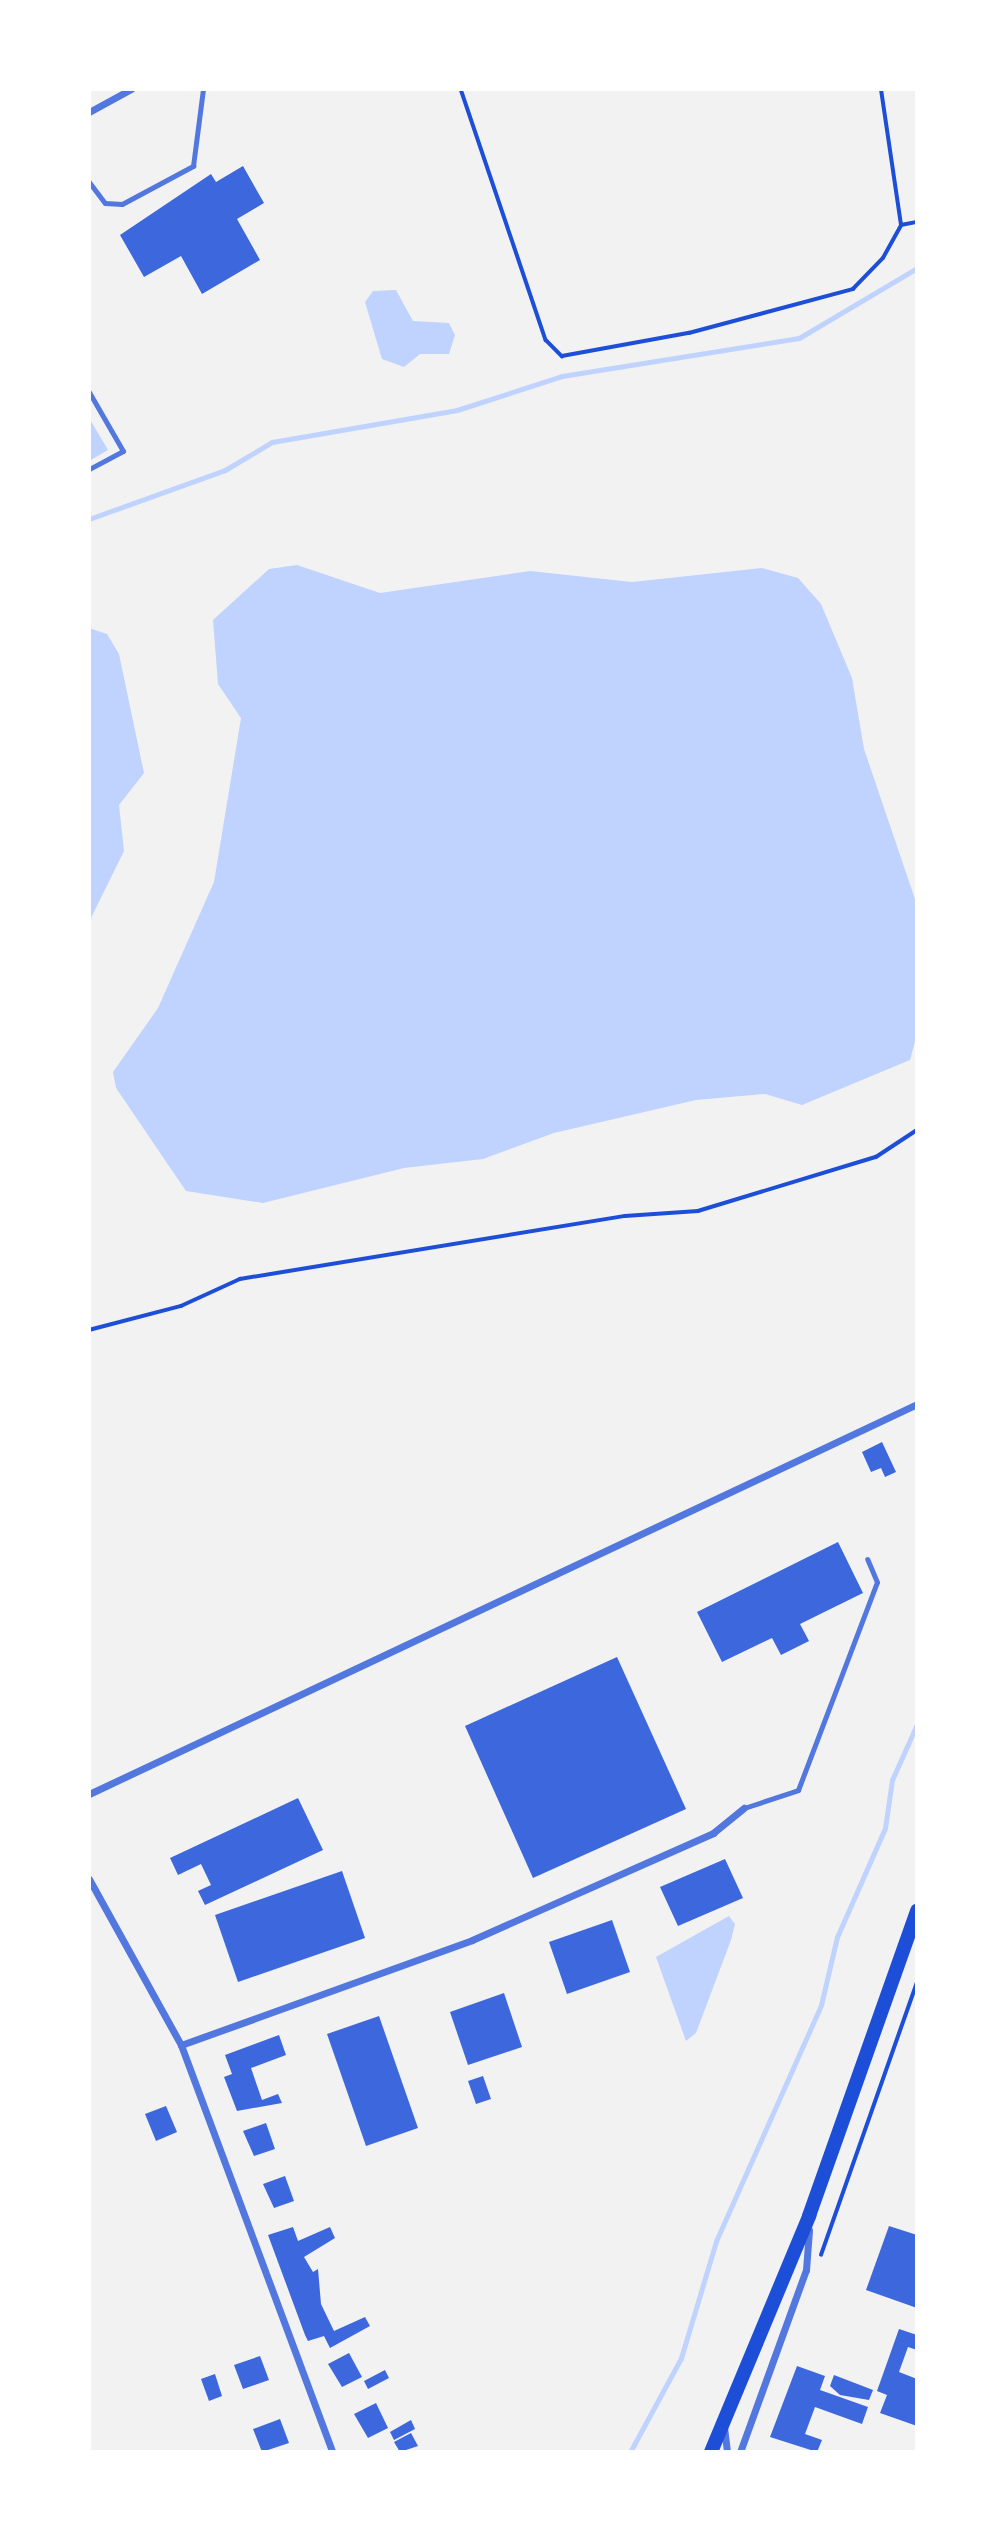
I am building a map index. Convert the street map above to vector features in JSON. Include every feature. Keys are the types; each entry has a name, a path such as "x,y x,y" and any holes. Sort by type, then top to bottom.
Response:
{"main road":[{"path":"711,2452 809,2216 915,1921"}],"street":[{"path":"89,112 131,89"},
{"path":"89,1794 917,1404"},
{"path":"181,2045 471,1940 713,1833 744,1808"},
{"path":"89,1879 181,2045 332,2452"},
{"path":"740,2452 806,2270 809,2216"},
{"path":"724,2426 727,2452"}],"lane":[{"path":"89,182 105,204 122,204 193,166 203,89"},
{"path":"89,392 123,451 89,469"},
{"path":"744,1808 798,1790 877,1582 867,1559"}],"path":[{"path":"461,89 546,340 562,356 829,299 853,289 883,258 901,225 881,89"},
{"path":"901,225 917,222"},
{"path":"89,1330 181,1306 240,1279 625,1216 698,1211 876,1157 917,1130"},
{"path":"817,2267 917,1983"}],"water":[{"path":"396,290 413,321 449,323 455,335 449,354 420,354 404,367 382,359 365,302 373,291"},
{"path":"89,418 108,450 89,461"},
{"path":"297,565 380,593 530,571 632,582 762,568 798,578 821,604 852,678 864,749 917,905 917,1034 910,1060 802,1105 765,1094 696,1100 554,1133 483,1159 404,1168 263,1203 186,1191 116,1088 113,1072 158,1008 214,882 241,718 218,684 213,620 269,569"},
{"path":"89,628 107,634 119,654 144,773 119,805 124,851 89,922"},
{"path":"729,1916 735,1924 731,1940 696,2033 686,2041 656,1957"}],"building":[{"path":"243,166 264,203 237,219 260,260 202,294 181,256 144,277 120,235 211,174 216,182"},
{"path":"882,1442 896,1472 885,1477 881,1468 871,1472 862,1452"},
{"path":"838,1542 863,1593 800,1624 809,1641 781,1655 772,1638 722,1662 697,1612"},
{"path":"617,1657 686,1809 533,1878 465,1726"},
{"path":"298,1798 323,1850 205,1905 198,1891 211,1885 201,1864 178,1875 170,1858"},
{"path":"725,1859 743,1898 678,1926 660,1887"},
{"path":"342,1871 365,1938 238,1982 215,1915"},
{"path":"612,1920 630,1972 567,1994 549,1942"},
{"path":"504,1993 522,2047 468,2065 450,2012"},
{"path":"379,2016 418,2128 366,2146 327,2034"},
{"path":"279,2035 286,2055 251,2068 262,2100 278,2094 282,2103 237,2111 224,2077 232,2074 225,2055"},
{"path":"483,2076 491,2099 476,2104 468,2081"},
{"path":"166,2106 177,2132 156,2141 145,2114"},
{"path":"266,2123 275,2149 254,2156 243,2131"},
{"path":"285,2176 294,2201 274,2208 263,2184"},
{"path":"889,2226 917,2235 917,2308 866,2290"},
{"path":"293,2227 298,2241 330,2227 335,2238 304,2257 313,2272 318,2269 321,2304 334,2331 365,2317 370,2326 330,2348 324,2336 308,2341 268,2235"},
{"path":"899,2329 917,2335 917,2350 908,2347 899,2372 917,2379 917,2426 880,2413 887,2395 877,2391"},
{"path":"349,2353 362,2377 342,2387 328,2364"},
{"path":"260,2356 269,2380 243,2389 234,2365"},
{"path":"797,2366 825,2376 820,2390 868,2407 862,2424 815,2407 805,2434 822,2440 817,2452 770,2437"},
{"path":"385,2370 389,2378 368,2389 364,2381"},
{"path":"215,2374 222,2396 209,2401 201,2379"},
{"path":"834,2375 873,2390 869,2400 840,2395 830,2386"},
{"path":"376,2403 388,2428 368,2438 354,2414"},
{"path":"280,2419 289,2443 262,2452 253,2429"},
{"path":"411,2420 415,2429 394,2440 390,2432"},
{"path":"411,2433 418,2446 400,2452 394,2442"}],"waterway":[{"path":"89,519 225,470 272,442 457,410 562,376 799,338 917,268"},
{"path":"630,2452 681,2358 716,2241 821,2005 837,1937 885,1828 892,1780 917,1724"}]}
